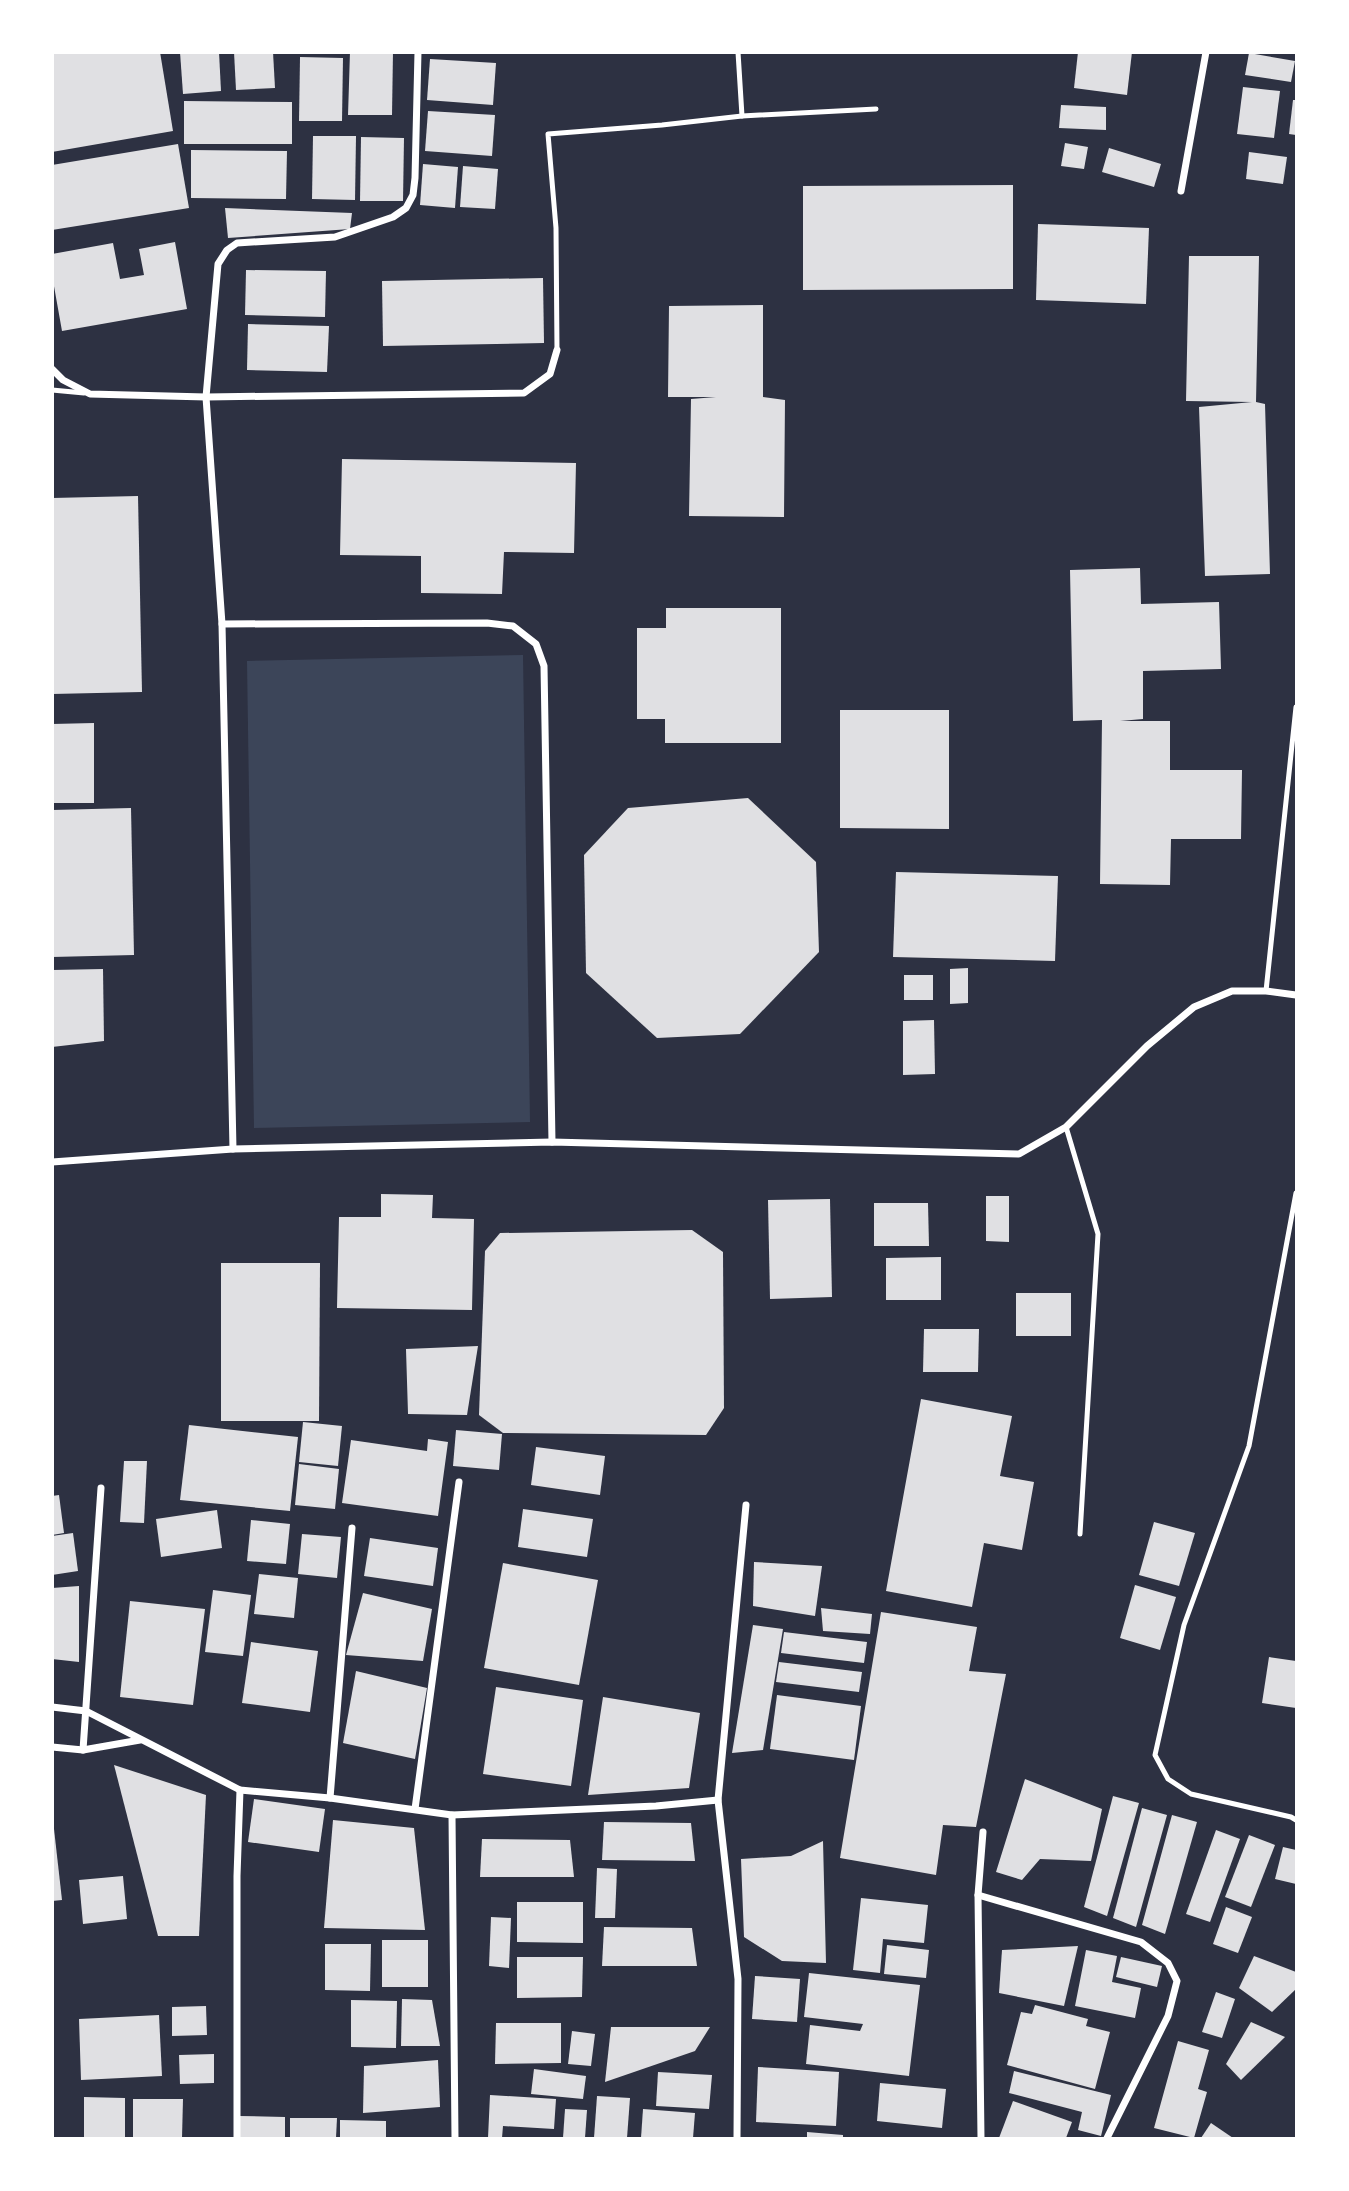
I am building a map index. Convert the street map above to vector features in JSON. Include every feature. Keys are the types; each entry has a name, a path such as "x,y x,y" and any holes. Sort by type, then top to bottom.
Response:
{"street":[{"path":"233,1149 222,624 206,397 218,264 227,250 237,243 335,237 393,217 406,208 413,195 415,178 418,52"},
{"path":"1181,191 1206,52"},
{"path":"52,369 63,380 90,394 206,397 524,393 550,374 557,349"},
{"path":"222,624 487,623 513,626 536,643 544,666 552,1142"},
{"path":"52,1162 233,1149 552,1142 1019,1154 1066,1127 1147,1046 1194,1007 1232,991 1297,995"},
{"path":"415,1809 458,1482"},
{"path":"83,1750 101,1488"},
{"path":"737,2138 738,1979 718,1800 746,1505"},
{"path":"330,1798 352,1528"},
{"path":"52,1707 86,1711 240,1790 330,1798 452,1815 656,1806 718,1800"},
{"path":"52,1747 83,1750 141,1740"},
{"path":"237,2138 237,1876 240,1790"},
{"path":"452,1815 455,2138"},
{"path":"981,2138 978,1895 983,1832"},
{"path":"978,1895 1141,1941 1168,1963 1177,1981 1167,2016 1107,2138"}],"lane":[{"path":"738,52 741,116"},
{"path":"557,349 556,228 548,134 741,116 876,109"},
{"path":"52,390 90,394"},
{"path":"1266,991 1297,707"},
{"path":"1066,1127 1098,1234 1080,1534"},
{"path":"1297,1193 1249,1446 1184,1625 1155,1755 1168,1779 1191,1794 1291,1817 1297,1821"}],"shaded area":[{"path":"523,655 530,1122 254,1128 247,661"}],"building":[{"path":"52,52 160,52 173,131 52,152"},
{"path":"180,52 219,52 221,91 183,94"},
{"path":"234,52 273,52 275,88 236,90"},
{"path":"350,52 393,52 392,115 348,115"},
{"path":"1078,52 1132,52 1127,95 1074,88"},
{"path":"1249,53 1295,61 1291,82 1245,75"},
{"path":"300,57 343,58 342,121 299,121"},
{"path":"430,59 496,63 493,105 427,100"},
{"path":"1243,87 1280,91 1274,138 1237,134"},
{"path":"1293,100 1296,100 1296,135 1289,134"},
{"path":"184,101 292,102 292,144 184,144"},
{"path":"1061,105 1106,107 1106,130 1059,128"},
{"path":"428,111 495,115 492,156 425,151"},
{"path":"313,136 356,136 355,200 312,199"},
{"path":"361,137 404,138 403,201 360,201"},
{"path":"1065,143 1088,147 1084,169 1061,166"},
{"path":"178,144 189,208 52,230 52,165"},
{"path":"1109,148 1161,164 1154,187 1102,172"},
{"path":"191,150 287,151 286,199 191,198"},
{"path":"1249,152 1287,157 1283,184 1246,179"},
{"path":"423,164 458,167 455,208 420,205"},
{"path":"463,166 498,169 495,209 460,207"},
{"path":"1013,185 1013,289 803,290 803,186"},
{"path":"225,208 352,213 350,229 228,238"},
{"path":"1038,224 1149,228 1146,304 1036,300"},
{"path":"175,242 187,309 62,331 52,275 52,254 113,243 120,279 144,275 139,249"},
{"path":"1189,256 1259,256 1256,402 1265,404 1270,574 1205,576 1199,407 1252,402 1186,401"},
{"path":"246,270 326,271 325,317 245,315"},
{"path":"543,278 544,343 383,346 382,281"},
{"path":"763,305 763,397 785,400 784,517 689,516 691,399 716,397 668,397 669,306"},
{"path":"248,324 329,326 327,372 247,370"},
{"path":"342,459 576,463 574,553 504,552 502,594 421,593 421,556 340,555"},
{"path":"138,496 142,692 52,694 52,498"},
{"path":"1140,568 1141,604 1219,602 1221,669 1143,671 1143,719 1120,721 1170,721 1170,770 1242,770 1241,839 1171,839 1170,885 1100,884 1102,720 1073,721 1070,570"},
{"path":"666,608 781,608 781,743 665,743 665,719 637,719 637,628 666,628"},
{"path":"840,710 949,710 949,829 840,828"},
{"path":"94,723 94,803 52,803 52,724"},
{"path":"748,798 816,862 819,952 740,1034 657,1038 586,973 584,855 628,808"},
{"path":"131,808 134,955 52,957 52,810"},
{"path":"896,872 1058,876 1055,961 893,957"},
{"path":"968,968 968,1003 950,1004 950,969"},
{"path":"103,969 104,1041 52,1047 52,970"},
{"path":"904,975 933,975 933,1000 904,1000"},
{"path":"934,1020 935,1074 903,1075 903,1021"},
{"path":"381,1194 433,1195 432,1218 474,1219 472,1310 337,1308 339,1217 381,1217"},
{"path":"986,1196 1009,1196 1009,1242 986,1241"},
{"path":"830,1199 832,1297 770,1299 768,1200"},
{"path":"874,1203 928,1203 929,1246 874,1246"},
{"path":"692,1230 723,1252 724,1408 706,1435 503,1433 479,1415 485,1251 500,1233"},
{"path":"941,1257 941,1300 886,1300 886,1258"},
{"path":"221,1263 320,1263 319,1421 221,1421"},
{"path":"1016,1293 1071,1293 1071,1336 1016,1336"},
{"path":"924,1329 979,1329 978,1372 923,1372"},
{"path":"478,1346 467,1415 408,1414 406,1349"},
{"path":"921,1399 1012,1416 1000,1476 1034,1482 1022,1550 984,1543 972,1607 886,1591"},
{"path":"303,1422 342,1426 338,1466 299,1462"},
{"path":"189,1425 298,1437 290,1511 180,1500"},
{"path":"456,1430 502,1434 499,1470 453,1466"},
{"path":"428,1439 448,1442 438,1516 342,1503 351,1440 427,1451"},
{"path":"536,1447 605,1456 600,1495 531,1485"},
{"path":"124,1461 147,1461 144,1523 120,1522"},
{"path":"299,1464 339,1469 335,1509 295,1505"},
{"path":"59,1495 64,1533 52,1535 52,1496"},
{"path":"523,1509 593,1519 587,1557 518,1547"},
{"path":"217,1510 222,1548 161,1557 156,1519"},
{"path":"251,1520 290,1524 286,1564 247,1561"},
{"path":"1154,1522 1195,1533 1179,1586 1139,1575"},
{"path":"73,1533 78,1571 52,1575 52,1536"},
{"path":"302,1534 341,1537 337,1578 298,1574"},
{"path":"370,1538 438,1548 433,1586 364,1576"},
{"path":"754,1562 822,1566 815,1616 753,1606"},
{"path":"503,1563 598,1580 579,1685 484,1668"},
{"path":"259,1574 298,1578 294,1618 254,1614"},
{"path":"1135,1585 1176,1597 1160,1650 1120,1638"},
{"path":"79,1586 79,1662 52,1659 52,1588"},
{"path":"213,1590 251,1595 243,1656 205,1652"},
{"path":"363,1593 432,1609 423,1661 346,1655"},
{"path":"130,1601 205,1609 193,1705 120,1697"},
{"path":"821,1608 872,1614 870,1634 823,1631"},
{"path":"881,1612 977,1627 969,1671 1006,1674 976,1827 943,1825 936,1875 840,1858"},
{"path":"753,1625 783,1629 763,1750 732,1753"},
{"path":"784,1632 867,1642 864,1663 781,1653"},
{"path":"251,1642 318,1651 310,1712 242,1703"},
{"path":"1269,1657 1296,1661 1296,1708 1262,1703"},
{"path":"779,1662 862,1672 859,1692 776,1682"},
{"path":"356,1671 427,1688 415,1759 343,1743"},
{"path":"496,1687 583,1700 571,1786 483,1774"},
{"path":"777,1695 861,1706 854,1760 770,1749"},
{"path":"603,1697 700,1713 689,1788 588,1795"},
{"path":"114,1765 206,1795 199,1936 158,1936"},
{"path":"1025,1779 1102,1809 1091,1861 1040,1859 1022,1880 996,1872"},
{"path":"1113,1796 1139,1803 1107,1916 1084,1907"},
{"path":"254,1799 325,1809 319,1852 248,1842"},
{"path":"1142,1808 1167,1815 1136,1927 1113,1918"},
{"path":"1172,1815 1197,1822 1165,1934 1142,1925"},
{"path":"333,1820 414,1828 425,1930 324,1928"},
{"path":"604,1822 691,1823 695,1861 602,1860"},
{"path":"52,1829 62,1900 52,1901"},
{"path":"1216,1830 1240,1839 1210,1922 1186,1914"},
{"path":"1249,1835 1275,1845 1251,1907 1225,1897"},
{"path":"482,1839 570,1840 574,1877 480,1877"},
{"path":"823,1841 826,1963 782,1961 744,1937 741,1859 791,1856"},
{"path":"1283,1847 1296,1850 1296,1884 1275,1879"},
{"path":"597,1868 617,1869 615,1918 595,1918"},
{"path":"123,1876 127,1919 83,1924 79,1880"},
{"path":"861,1898 928,1905 924,1943 883,1939 880,1973 853,1970"},
{"path":"517,1902 583,1902 583,1943 517,1942"},
{"path":"1226,1907 1252,1917 1238,1953 1213,1944"},
{"path":"491,1917 511,1918 509,1968 489,1966"},
{"path":"604,1927 692,1928 697,1966 602,1966"},
{"path":"382,1940 428,1940 428,1987 382,1987"},
{"path":"325,1944 371,1944 370,1991 325,1990"},
{"path":"887,1945 929,1950 926,1978 884,1974"},
{"path":"1078,1946 1064,2006 999,1993 1002,1950"},
{"path":"1086,1950 1117,1956 1112,1982 1141,1988 1135,2018 1075,2006"},
{"path":"1254,1956 1296,1972 1296,1989 1272,2012 1239,1988"},
{"path":"517,1957 583,1957 582,1997 517,1998"},
{"path":"1121,1957 1162,1966 1157,1987 1116,1977"},
{"path":"809,1973 920,1985 909,2076 806,2064 810,2025 860,2031 863,2024 804,2017"},
{"path":"755,1976 800,1979 797,2022 752,2019"},
{"path":"1216,1992 1235,1999 1222,2038 1202,2032"},
{"path":"402,1999 432,2000 440,2046 401,2046"},
{"path":"351,2000 397,2001 396,2048 351,2047"},
{"path":"1035,2005 1088,2019 1086,2026 1110,2032 1095,2089 1007,2065 1021,2012 1032,2014"},
{"path":"206,2006 207,2035 172,2036 172,2007"},
{"path":"159,2015 162,2076 81,2080 79,2019"},
{"path":"1251,2022 1285,2037 1241,2080 1226,2064"},
{"path":"496,2023 561,2023 561,2063 495,2064"},
{"path":"611,2027 710,2027 695,2051 605,2082"},
{"path":"572,2031 595,2034 591,2066 568,2064"},
{"path":"1178,2041 1209,2050 1198,2089 1207,2092 1194,2138 1154,2128"},
{"path":"214,2054 214,2083 180,2084 179,2055"},
{"path":"438,2060 440,2107 363,2113 364,2066"},
{"path":"758,2067 839,2072 836,2126 756,2122"},
{"path":"534,2069 586,2076 583,2099 531,2094"},
{"path":"1014,2071 1111,2095 1101,2136 1078,2130 1082,2112 1009,2093"},
{"path":"658,2072 712,2075 709,2109 656,2106"},
{"path":"880,2083 946,2089 942,2128 877,2121"},
{"path":"490,2095 556,2099 554,2129 503,2126 502,2138 488,2138"},
{"path":"597,2096 630,2098 627,2138 594,2138"},
{"path":"84,2097 125,2098 125,2138 84,2138"},
{"path":"133,2099 183,2099 182,2138 133,2138"},
{"path":"1013,2101 1072,2122 1066,2138 999,2138"},
{"path":"565,2109 587,2110 585,2138 563,2138"},
{"path":"643,2109 695,2113 693,2138 641,2138"},
{"path":"239,2116 285,2117 285,2138 239,2138"},
{"path":"290,2118 337,2118 336,2138 290,2138"},
{"path":"340,2120 386,2121 386,2138 340,2138"},
{"path":"1211,2123 1233,2138 1201,2138"},
{"path":"807,2132 843,2135 843,2138 807,2138"}]}
